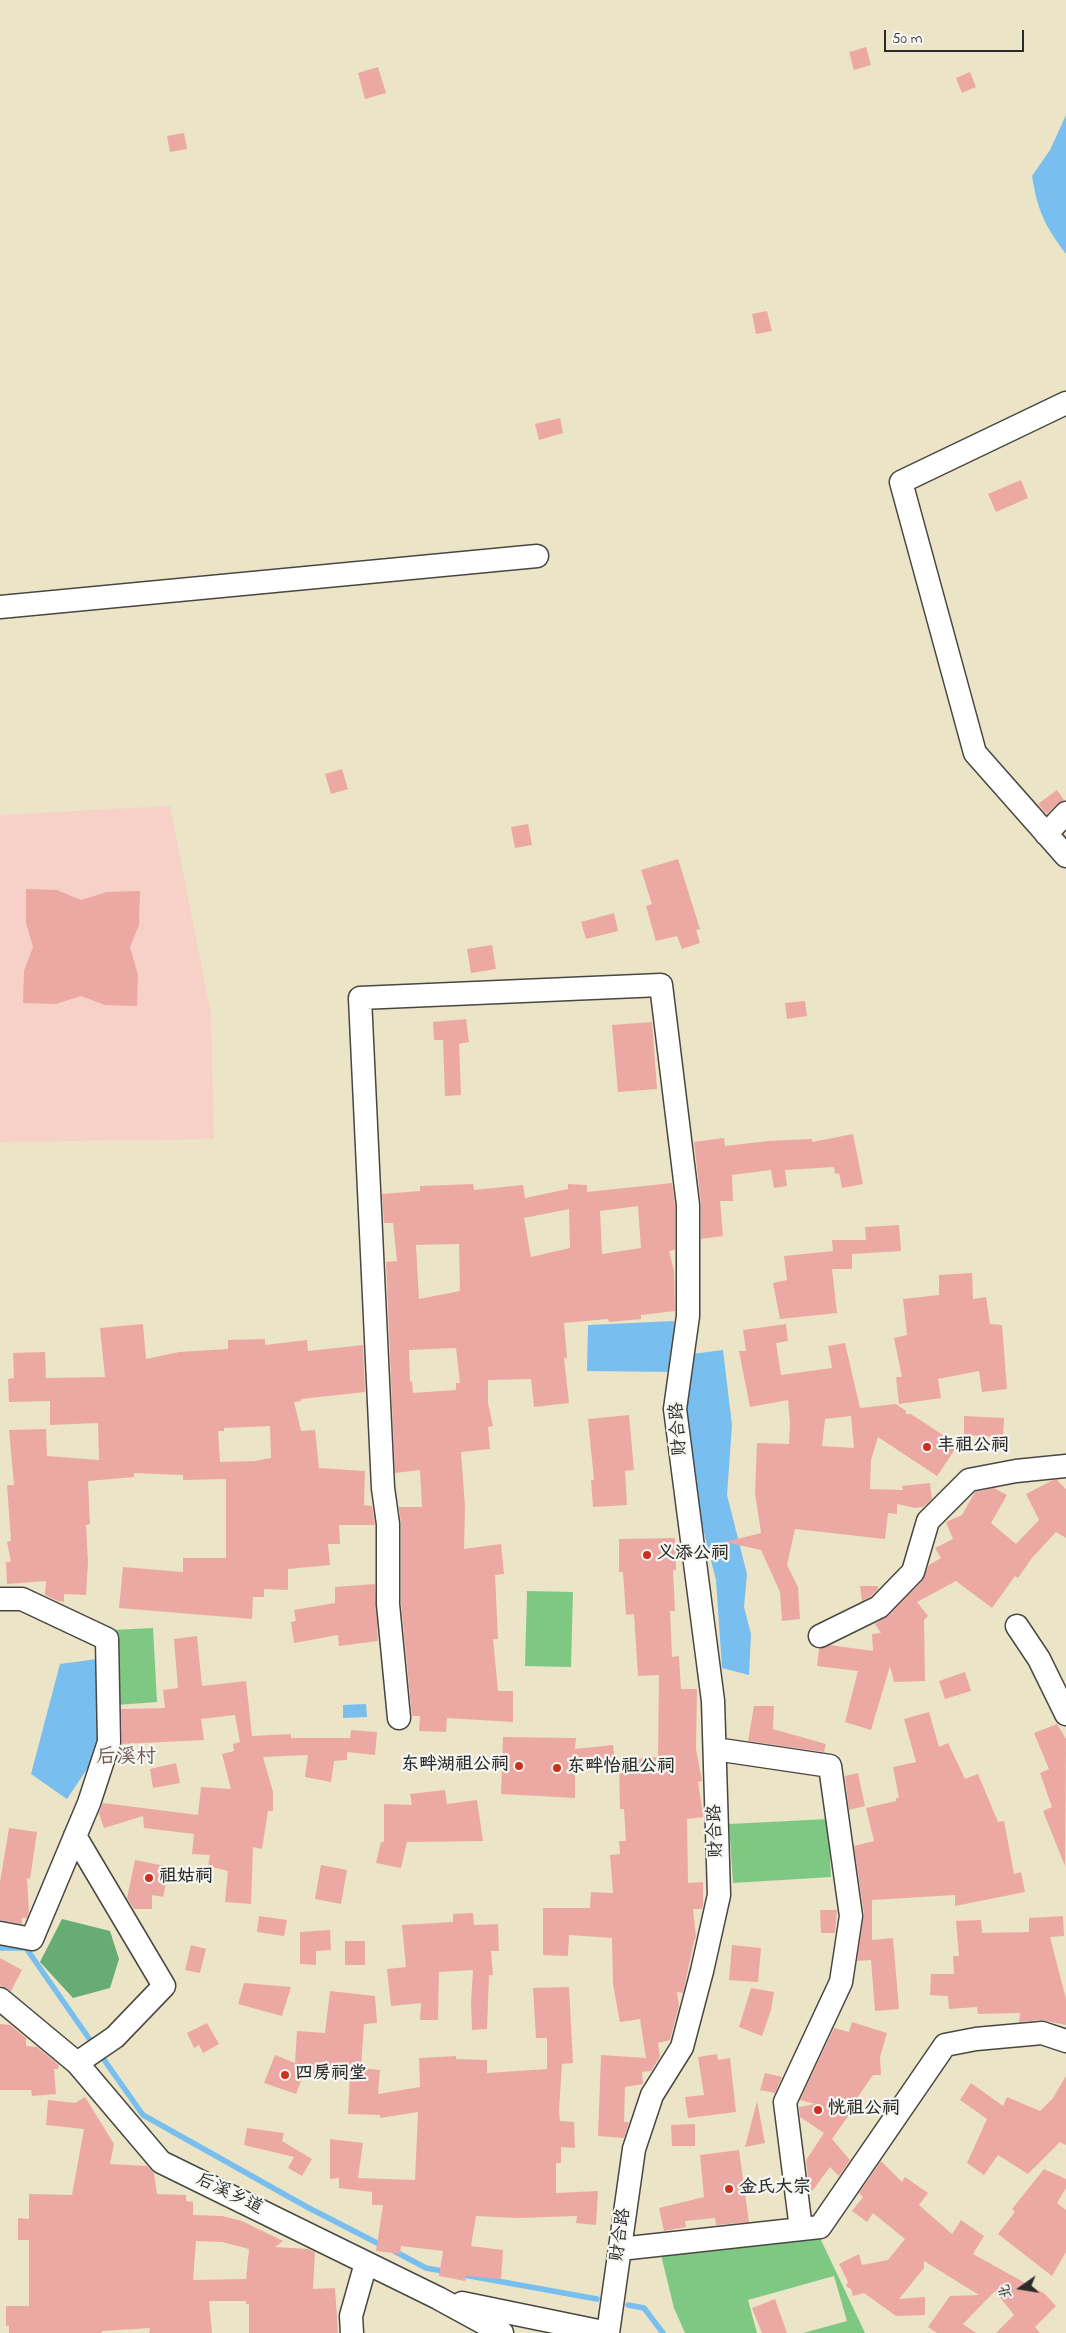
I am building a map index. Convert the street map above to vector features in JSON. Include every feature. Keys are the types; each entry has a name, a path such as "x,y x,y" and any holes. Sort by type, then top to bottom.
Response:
{"street":[{"path":"1066,403 902,482 975,752 1066,856"},
{"path":"0,607 537,556"},
{"path":"1046,834 1066,813"},
{"name":"财合路","path":"398,1718 388,1604 388,1524 383,1488 360,998 661,985 688,1206 688,1316 676,1409 713,1701 719,1895 682,2047 652,2095 634,2149 608,2333"},
{"path":"820,1636 879,1607 913,1572 928,1521 969,1480 1016,1471 1066,1466"},
{"path":"0,1599 22,1599 108,1639 109,1742 89,1803 32,1939 0,1933"},
{"path":"1018,1626 1039,1659 1066,1714"},
{"path":"715,1749 830,1766 851,1916 841,1982 785,2102 801,2229"},
{"path":"75,1836 164,1986 115,2037 90,2054"},
{"name":"后溪乡道","path":"0,1999 90,2054 161,2162 438,2298 502,2333"},
{"path":"620,2249 820,2226 945,2045 976,2039 1042,2034 1066,2041"},
{"path":"352,2333 351,2316 366,2263"},
{"path":"438,2298 608,2333"}],"shaded area":[{"path":"170,806 211,1014 214,1139 0,1142 0,815"}],"green space":[{"path":"527,1591 573,1592 571,1667 525,1666"},
{"path":"153,1628 157,1702 117,1705 112,1630"},
{"path":"828,1819 831,1877 733,1883 729,1824"},
{"path":"62,1919 110,1931 119,1959 110,1988 73,1998 40,1962"},
{"path":"807,2234 821,2240 865,2333 803,2333 847,2321 834,2276 748,2300 757,2333 685,2333 674,2308 661,2255"}],"water":[{"path":"1066,115 1066,254 1043,217 1032,176 1050,150"},
{"path":"674,1321 674,1372 587,1371 588,1325"},
{"path":"723,1350 732,1425 727,1495 747,1574 744,1607 751,1634 749,1675 722,1668 716,1580 702,1525 685,1413 692,1354"},
{"path":"97,1659 97,1754 67,1799 31,1774 60,1664"},
{"path":"366,1704 367,1717 343,1718 343,1705"}],"building":[{"path":"866,47 871,65 854,70 849,52"},
{"path":"378,67 386,93 365,99 358,73"},
{"path":"970,72 976,87 962,93 956,78"},
{"path":"184,133 187,149 170,152 167,136"},
{"path":"767,311 772,331 756,334 752,314"},
{"path":"560,418 563,433 539,440 535,424"},
{"path":"1021,480 1028,498 996,512 988,494"},
{"path":"342,769 348,789 331,794 325,774"},
{"path":"1057,790 1064,800 1047,814 1038,804"},
{"path":"528,824 532,845 515,848 511,827"},
{"path":"678,859 700,929 696,930 700,943 682,949 677,936 656,941 646,906 652,904 641,870"},
{"path":"26,889 57,890 81,900 107,892 140,891 139,925 130,947 138,975 137,1006 105,1005 81,996 56,1004 23,1003 24,971 33,947 26,923"},
{"path":"614,913 618,931 586,939 581,922"},
{"path":"492,945 496,969 471,973 467,949"},
{"path":"805,1001 807,1016 787,1019 785,1003"},
{"path":"466,1019 469,1042 459,1044 461,1095 445,1096 443,1040 434,1040 433,1022"},
{"path":"652,1022 657,1089 618,1092 612,1025"},
{"path":"853,1134 863,1184 842,1188 839,1173 835,1174 834,1167 785,1170 787,1186 774,1188 771,1170 732,1175 733,1201 720,1201 723,1236 701,1239 701,1204 694,1142 724,1138 725,1146 768,1141 812,1139 812,1142"},
{"path":"672,1183 675,1206 675,1250 669,1251 674,1271 675,1311 641,1315 641,1319 609,1322 608,1319 564,1323 567,1358 564,1358 569,1403 534,1407 531,1379 488,1380 488,1403 493,1426 488,1427 490,1449 461,1452 465,1507 464,1549 501,1544 504,1574 495,1575 498,1639 493,1639 498,1691 513,1691 513,1722 447,1718 446,1732 419,1731 420,1716 412,1716 401,1603 401,1524 399,1507 422,1507 420,1470 395,1473 386,1262 397,1261 393,1223 384,1223 382,1194 420,1191 420,1186 473,1184 474,1190 523,1185 525,1198 568,1189 568,1184 587,1185 587,1192","holes":["638,1206 641,1248 602,1254 600,1211","569,1209 570,1248 531,1257 524,1218","459,1244 460,1291 419,1299 416,1245","456,1348 460,1383 456,1383 456,1390 413,1393 412,1381 410,1382 409,1350"]},
{"path":"899,1225 901,1251 852,1254 852,1269 832,1269 837,1313 780,1319 773,1283 787,1280 784,1256 833,1251 832,1240 866,1240 865,1227"},
{"path":"972,1273 973,1299 986,1297 990,1324 1002,1325 1007,1389 982,1392 979,1371 938,1379 941,1398 899,1404 896,1377 902,1377 894,1338 907,1335 903,1299 939,1295 939,1275"},
{"path":"143,1324 146,1359 179,1352 228,1349 228,1340 265,1339 265,1345 307,1340 308,1351 363,1345 365,1392 301,1399 301,1401 294,1402 301,1431 315,1430 319,1468 365,1471 364,1505 372,1506 375,1525 339,1525 340,1544 328,1544 330,1565 288,1569 288,1590 264,1589 264,1597 253,1597 252,1619 119,1608 123,1567 183,1572 183,1558 226,1558 226,1479 183,1480 183,1475 134,1473 134,1477 88,1481 90,1524 86,1525 88,1562 86,1595 64,1594 64,1602 45,1595 46,1581 7,1584 6,1562 11,1562 7,1542 11,1541 7,1485 14,1485 9,1430 46,1429 47,1456 99,1460 98,1423 50,1425 50,1401 9,1402 8,1379 14,1378 13,1353 45,1352 46,1378 105,1377 100,1328","holes":["270,1426 271,1458 255,1461 220,1462 218,1431 224,1431 224,1428"]},
{"path":"786,1324 788,1341 776,1343 781,1375 832,1368 828,1346 845,1343 860,1408 896,1404 906,1411 906,1414 911,1414 958,1445 937,1476 878,1437 871,1460 870,1489 903,1490 902,1486 930,1483 932,1499 923,1507 915,1508 897,1504 897,1514 888,1513 885,1539 795,1529 787,1565 798,1587 800,1619 782,1621 780,1592 761,1550 725,1542 761,1533 755,1493 757,1443 789,1444 788,1400 750,1407 739,1351 746,1351 743,1330","holes":["851,1416 854,1448 822,1446 825,1419"]},
{"path":"629,1415 634,1470 625,1471 627,1505 593,1507 591,1480 594,1480 588,1419"},
{"path":"964,1416 1004,1418 1003,1437 964,1435"},
{"path":"1053,1480 1057,1480 1066,1489 1066,1538 1056,1532 1032,1558 1018,1578 1015,1576 992,1608 956,1581 917,1602 928,1616 924,1620 925,1681 894,1682 890,1666 871,1730 845,1722 858,1671 817,1666 819,1649 830,1645 873,1651 872,1634 881,1633 875,1624 888,1616 922,1581 929,1565 941,1558 935,1548 953,1539 946,1522 962,1515 975,1492 994,1488 1007,1495 991,1523 1016,1544 1039,1520 1026,1494"},
{"path":"675,1538 676,1570 673,1570 675,1611 670,1611 672,1657 679,1656 681,1689 697,1689 696,1749 702,1781 698,1782 703,1817 687,1819 688,1883 703,1882 703,1906 702,1909 693,1909 696,1937 683,1993 677,1992 679,2006 670,2040 658,2043 660,2057 651,2071 642,2072 643,2084 625,2087 624,2122 629,2122 624,2138 598,2136 601,2055 646,2058 640,2019 620,2022 613,1984 612,1938 569,1935 568,1956 543,1955 543,1908 590,1908 591,1892 613,1893 610,1855 620,1854 619,1841 626,1841 624,1809 620,1809 619,1760 658,1757 659,1675 638,1676 634,1614 626,1615 623,1572 619,1572 619,1539"},
{"path":"375,1584 378,1641 339,1646 338,1635 294,1643 291,1622 296,1621 294,1610 335,1603 335,1587"},
{"path":"860,1586 878,1586 878,1589 862,1601"},
{"path":"197,1636 202,1686 246,1681 252,1736 291,1734 291,1738 350,1738 351,1730 377,1732 375,1755 347,1752 347,1760 334,1761 331,1782 305,1777 308,1755 263,1757 273,1792 273,1811 268,1811 262,1849 253,1847 251,1904 225,1902 228,1871 208,1866 210,1855 192,1854 194,1834 144,1828 143,1816 104,1828 99,1813 103,1803 198,1815 201,1787 231,1789 222,1754 234,1751 233,1744 240,1742 235,1715 201,1719 204,1740 122,1744 121,1709 165,1708 163,1690 178,1688 174,1639"},
{"path":"965,1672 971,1691 945,1699 939,1681"},
{"path":"754,1706 774,1706 773,1729 826,1744 824,1752 748,1741"},
{"path":"929,1712 939,1747 948,1743 965,1779 978,1774 998,1822 1004,1821 1014,1874 1021,1872 1025,1892 955,1906 955,1895 872,1900 872,1940 893,1938 899,2009 875,2011 871,1960 857,1961 864,1914 854,1846 874,1841 866,1808 896,1801 896,1798 899,1798 893,1767 916,1762 904,1719"},
{"path":"1057,1724 1066,1739 1065,1866 1043,1811 1052,1807 1040,1773 1049,1769 1034,1733"},
{"path":"503,1737 576,1738 575,1749 613,1745 615,1761 575,1765 575,1798 501,1794"},
{"path":"176,1763 180,1783 153,1788 150,1769"},
{"path":"858,1773 865,1806 849,1810 845,1776"},
{"path":"445,1790 447,1804 477,1800 483,1841 407,1842 401,1868 376,1863 381,1842 384,1842 384,1804 412,1805 410,1794"},
{"path":"9,1828 37,1832 30,1879 27,1878 29,1912 27,1918 22,1918 22,1924 0,1920 0,1882"},
{"name":"祖姑祠","path":"135,1860 170,1867 163,1897 152,1895 152,1909 134,1909 127,1898"},
{"path":"321,1865 347,1870 341,1904 315,1899"},
{"path":"820,1910 837,1910 835,1933 821,1933"},
{"path":"473,1913 474,1925 498,1924 499,1951 491,1951 493,1975 489,1975 487,2029 472,2030 473,1970 439,1972 438,2020 420,2020 421,2003 391,2006 387,1969 406,1967 402,1925 453,1922 453,1914"},
{"path":"259,1916 287,1920 284,1936 257,1932"},
{"path":"1063,1916 1064,1936 1050,1937 1066,1999 1066,2025 1041,2020 1019,2022 1020,2013 978,2014 977,2007 949,2009 948,1996 930,1995 931,1974 954,1974 953,1956 959,1956 956,1921 981,1920 982,1933 1029,1932 1029,1918"},
{"path":"330,1930 331,1950 316,1951 316,1965 300,1964 300,1932"},
{"path":"345,1941 365,1941 365,1965 345,1965"},
{"path":"191,1945 206,1949 200,1973 185,1970"},
{"path":"732,1945 761,1948 758,1982 729,1980"},
{"path":"0,1958 22,1970 11,1991 0,1985"},
{"path":"244,1983 291,1987 282,2016 238,2004"},
{"path":"569,1987 573,2063 562,2064 559,2111 560,2121 574,2122 575,2148 561,2147 561,2163 556,2163 556,2193 598,2191 596,2225 576,2223 577,2216 518,2218 476,2216 471,2246 503,2250 501,2279 466,2276 465,2281 439,2276 443,2251 401,2246 400,2254 376,2251 383,2205 372,2205 372,2192 339,2188 339,2178 330,2179 330,2139 363,2143 358,2178 415,2180 418,2112 380,2118 380,2115 348,2114 350,2074 304,2073 296,2094 264,2083 275,2055 295,2063 297,2031 325,2033 330,1991 375,1996 377,2023 364,2024 361,2068 380,2070 378,2094 420,2087 419,2058 456,2056 456,2059 487,2060 487,2073 547,2069 547,2038 536,2038 533,1988"},
{"path":"751,1988 774,1992 771,2010 762,2036 739,2027"},
{"path":"852,2022 887,2033 880,2057 881,2075 873,2075 848,2111 851,2112 832,2139 850,2160 839,2176 830,2167 810,2194 806,2160 824,2133 800,2117 799,2107 815,2104 800,2100 834,2028 849,2032"},
{"path":"207,2023 219,2044 203,2053 199,2045 194,2048 187,2033"},
{"path":"0,2024 10,2025 26,2038 26,2046 37,2047 59,2065 58,2069 54,2069 56,2094 32,2096 31,2090 0,2090"},
{"path":"717,2054 718,2060 730,2058 736,2112 688,2118 685,2097 704,2095 698,2057"},
{"path":"765,2073 782,2077 775,2093 760,2090"},
{"path":"1066,2076 1066,2145 1060,2142 1028,2174 998,2155 984,2175 967,2163 987,2119 960,2100 971,2083 1003,2106 1007,2097 1040,2111 1053,2098"},
{"path":"85,2097 114,2144 110,2164 147,2166 154,2173 157,2194 186,2195 186,2201 193,2202 193,2215 222,2216 242,2221 283,2241 275,2247 308,2249 315,2252 313,2289 335,2288 338,2333 249,2333 249,2304 246,2304 246,2301 209,2301 212,2333 149,2333 150,2328 102,2331 102,2333 9,2333 9,2326 6,2326 6,2306 29,2306 29,2240 18,2240 18,2218 29,2219 29,2194 72,2195 84,2129 46,2125 48,2100 75,2103","holes":["196,2241 222,2242 249,2249 246,2279 193,2280"]},
{"path":"757,2101 765,2143 745,2147"},
{"path":"695,2124 695,2146 672,2146 671,2125"},
{"path":"247,2128 284,2133 282,2141 312,2159 302,2176 288,2168 294,2157 244,2145"},
{"path":"739,2150 749,2222 716,2225 715,2218 685,2221 686,2227 664,2231 659,2208 704,2197 700,2155"},
{"path":"881,2161 902,2182 905,2177 928,2193 919,2205 952,2234 961,2220 984,2236 973,2254 1045,2294 1056,2306 1035,2327 1040,2333 996,2333 1014,2315 995,2291 963,2324 976,2333 937,2333 928,2327 950,2296 979,2295 924,2261 924,2268 899,2299 925,2297 925,2315 896,2316 864,2293 853,2296 851,2289 846,2286 848,2282 839,2264 859,2254 862,2265 888,2260 905,2239 873,2213 867,2222 852,2211 863,2197 859,2193"},
{"path":"1044,2169 1066,2179 1066,2188 1057,2203 1066,2210 1066,2252 1052,2276 998,2234 1015,2212 1012,2209"},
{"path":"775,2299 787,2333 762,2333 752,2308"}],"waterway":[{"path":"0,1948 26,1948 95,2047"},
{"path":"100,2054 143,2115 307,2207 383,2246"},
{"path":"394,2251 426,2268 448,2272"},
{"path":"464,2275 597,2299"},
{"path":"628,2305 644,2308 663,2333"}],"place":[{"name":"丰祖公祠","path":"927,1447"},
{"name":"义添公祠","path":"647,1555"},
{"name":"东畔湖祖公祠","path":"519,1766"},
{"name":"东畔怡祖公祠","path":"557,1768"},
{"name":"祖姑祠","path":"149,1878"},
{"name":"四房祠堂","path":"285,2075"},
{"name":"恍祖公祠","path":"818,2110"},
{"name":"金氏大宗","path":"729,2189"}],"district":[{"name":"后溪村","path":"126,1759"}]}
